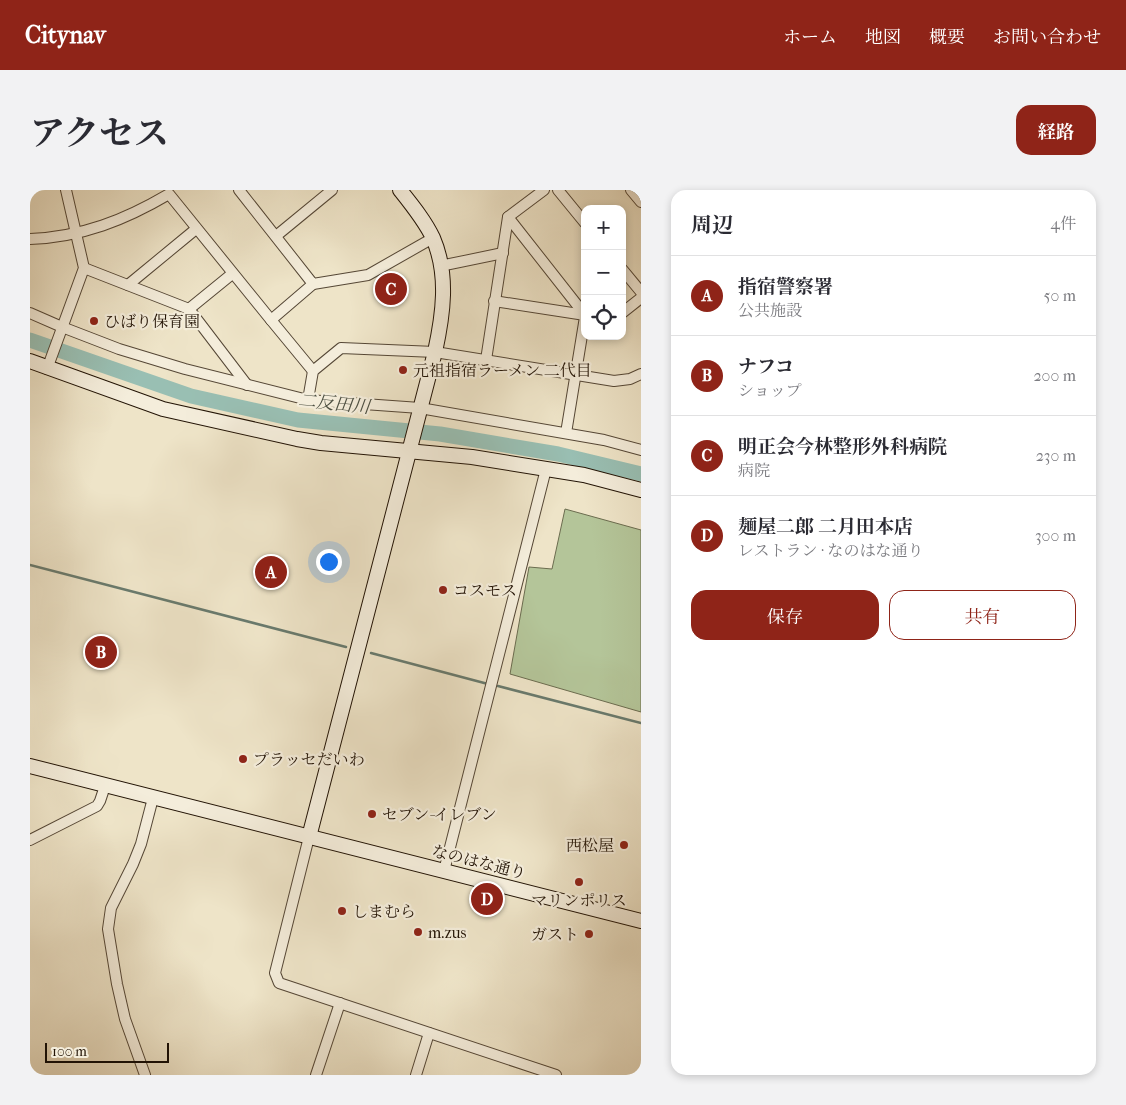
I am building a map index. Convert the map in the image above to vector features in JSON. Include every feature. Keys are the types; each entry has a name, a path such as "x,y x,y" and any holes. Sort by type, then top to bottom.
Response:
{"street":[{"path":"47,368 84,268 66,190"},
{"path":"239,190 314,284"},
{"path":"276,236 320,194 332,190"},
{"path":"400,190 423,220 433,238 440,266 444,302 436,352 408,452 275,973 279,983 556,1075"},
{"path":"486,360 508,218 544,190"},
{"path":"558,190 581,218"},
{"path":"632,190 641,202"},
{"path":"30,239 76,234 139,211 170,191 196,229 313,371"},
{"path":"508,218 581,311"},
{"path":"128,285 196,229"},
{"path":"271,320 314,284 368,275 433,238"},
{"path":"440,266 503,253"},
{"path":"84,268 189,309 247,385"},
{"path":"189,309 232,274"},
{"path":"626,274 641,292"},
{"path":"626,310 641,298"},
{"path":"494,300 581,315"},
{"path":"30,313 119,349 185,369 308,400 420,412 566,433 640,449"},
{"path":"566,433 581,340"},
{"path":"308,400 313,371 341,348 436,352 614,381 630,379 641,374"},
{"path":"30,362 163,409 322,443 472,457 584,475 641,490"},
{"path":"444,871 546,470"},
{"name":"なのはな通り","path":"30,766 641,921"},
{"path":"30,840 97,806 105,786"},
{"path":"145,1075 125,1020 116,984 108,929 111,908 141,844 153,798"},
{"path":"316,1075 340,1003"},
{"path":"416,1075 429,1033"}],"green space":[{"path":"565,509 641,530 641,712 510,674 529,567 552,569"}],"waterway":[{"name":"二反田川","path":"30,340 191,396 298,420 440,434 558,454 641,474"},
{"path":"30,565 346,647"},
{"path":"371,653 488,684"},
{"path":"498,686 641,723"}],"place":[{"name":"明正会今林整形外科病院","path":"391,289"},
{"name":"ひばり保育園","path":"94,321"},
{"name":"元祖指宿ラーメン 二代目","path":"403,370"},
{"name":"指宿警察署","path":"271,572"},
{"name":"コスモス","path":"443,590"},
{"name":"ナフコ","path":"101,652"},
{"name":"プラッセだいわ","path":"243,759"},
{"name":"セブン-イレブン","path":"372,814"},
{"name":"西松屋","path":"624,845"},
{"name":"マリンポリス","path":"579,882"},
{"name":"麺屋二郎 二月田本店","path":"487,899"},
{"name":"しまむら","path":"342,911"},
{"name":"m.zus","path":"418,932"},
{"name":"ガスト","path":"589,934"}]}
